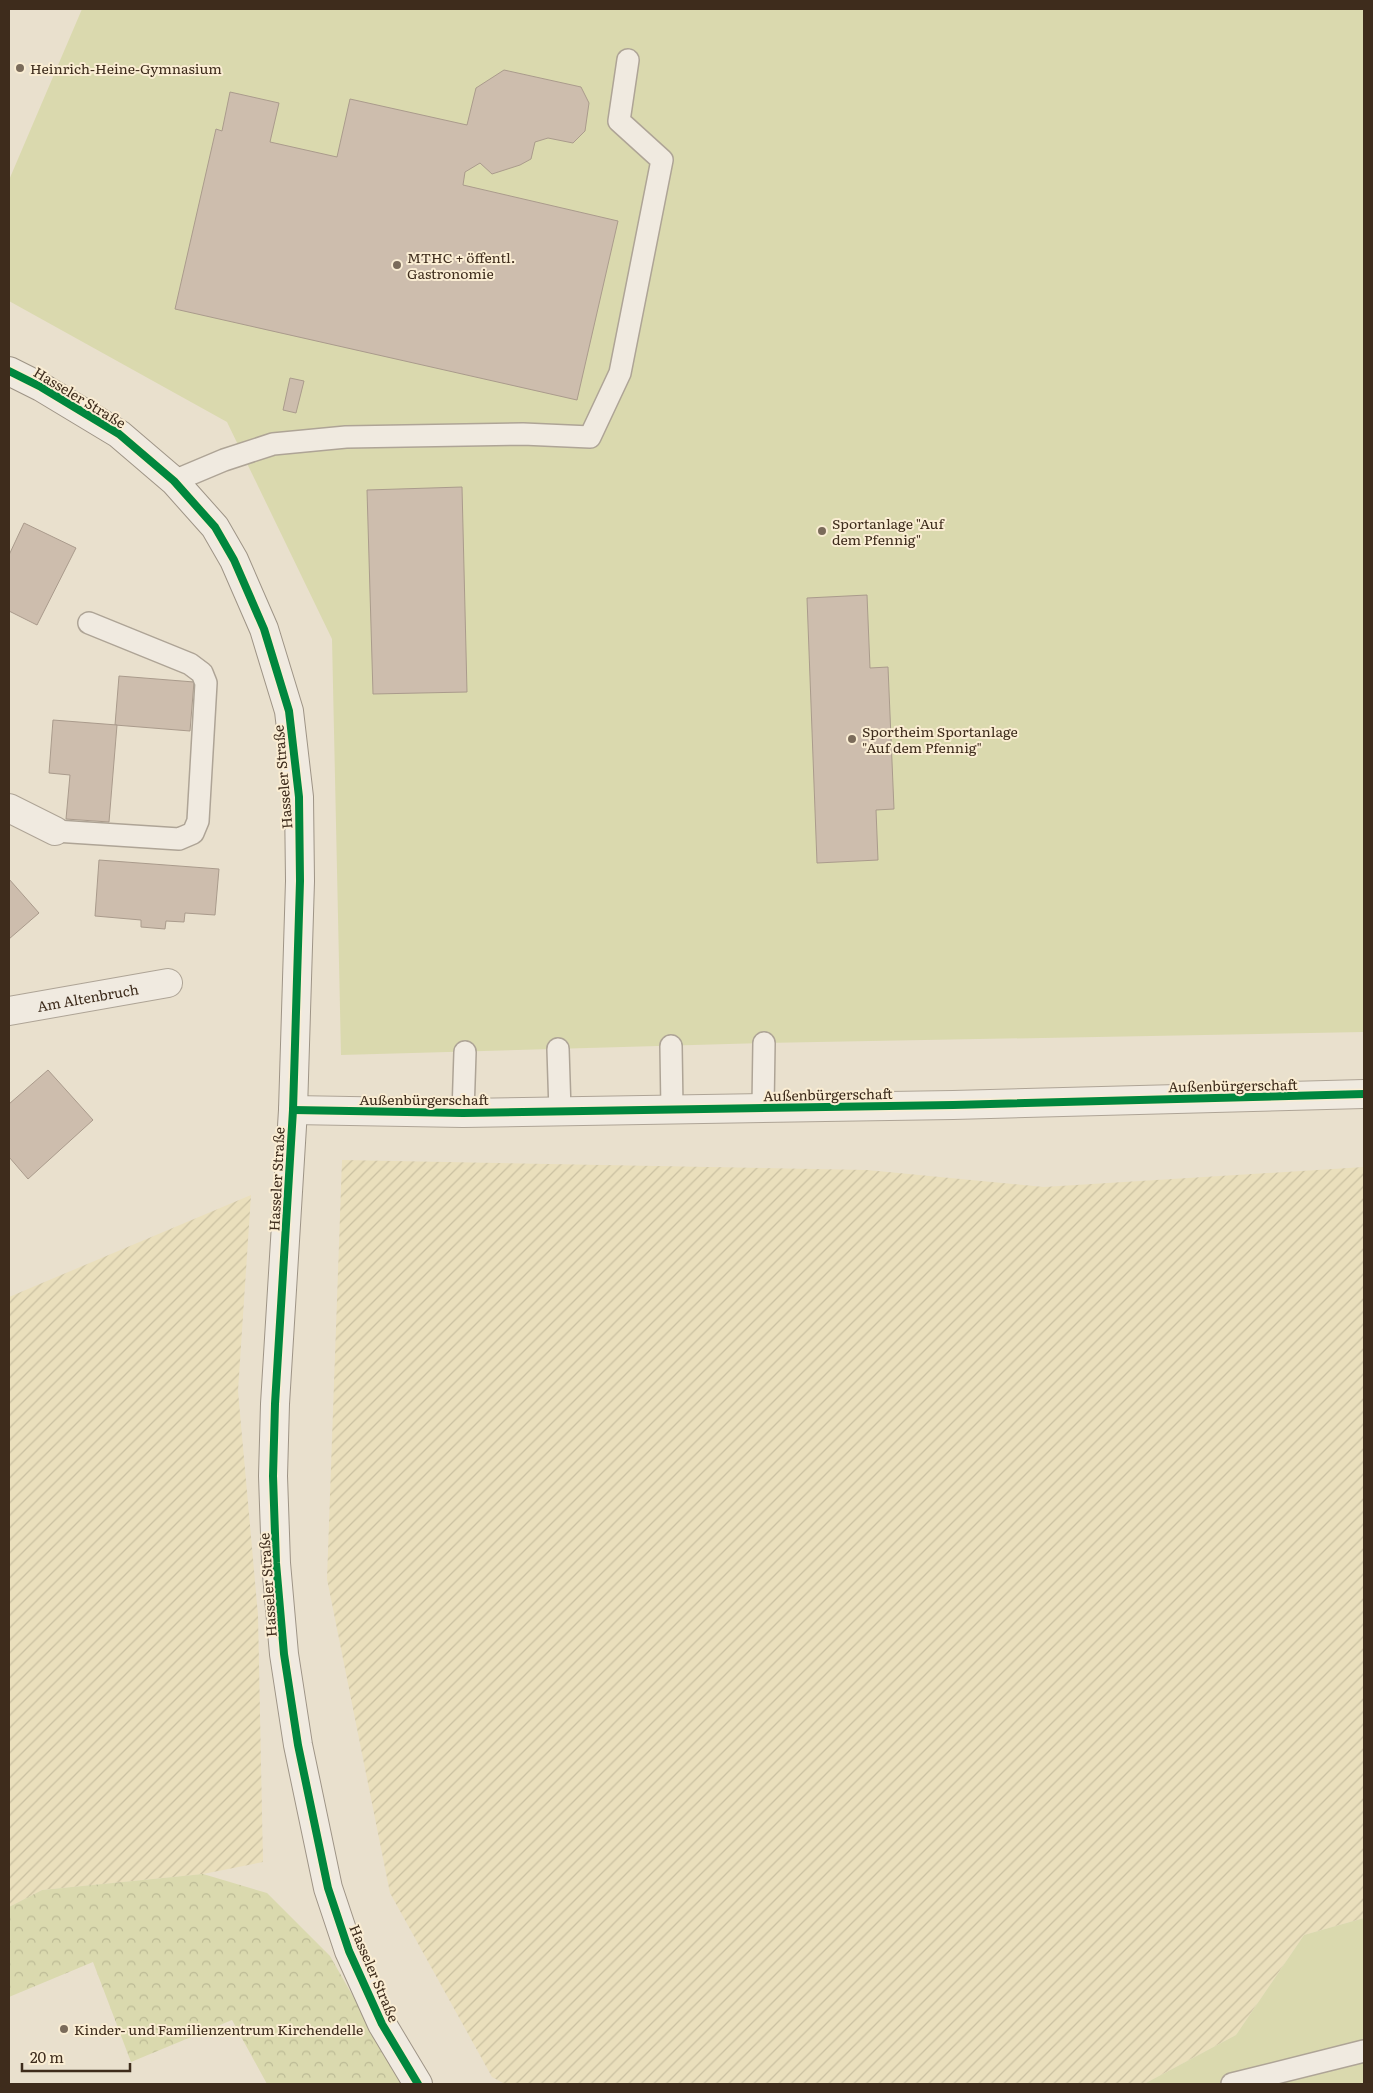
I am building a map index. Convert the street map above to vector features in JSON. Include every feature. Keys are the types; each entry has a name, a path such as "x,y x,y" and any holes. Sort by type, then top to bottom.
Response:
{"main road":[{"name":"Hasseler Straße","path":"9,371 41,387 120,434 174,481 214,527 234,560 264,629 289,711 300,806 300,881 293,1110 275,1404 276,1564 284,1654 298,1745 328,1888 349,1951 382,2024 418,2084"},
{"path":"9,808 55,831"},
{"name":"Am Altenbruch","path":"9,1011 168,983"},
{"name":"Außenbürgerschaft","path":"293,1110 463,1113 1364,1094"}],"lane":[{"path":"174,481 224,460 273,444 346,437 523,434 590,437 620,373 662,160 619,121 628,60"},
{"path":"55,831 179,839 192,833 198,821 206,683 202,672 190,664 89,623"},
{"path":"763,1107 764,1043"},
{"path":"671,1046 672,1109"},
{"path":"558,1049 560,1111"},
{"path":"463,1113 465,1052"},
{"path":"1232,2084 1364,2051"}],"shaded area":[{"path":"342,1160 867,1170 1044,1187 1364,1167 1364,1918 1304,1935 1236,2035 1144,2084 505,2084 492,2077 390,1893 327,1579"},
{"path":"251,1195 238,1391 258,1615 263,1862 203,1874 42,1890 9,1907 9,1297"}],"green space":[{"name":"Sportanlage \"Auf dem Pfennig\"","path":"82,9 1364,9 1364,1032 764,1043 341,1055 332,639 227,422 9,301 9,180"},
{"path":"203,1874 267,1893 330,1956 403,2084 267,2084 232,2020 131,2062 93,1962 9,1997 9,1907 42,1890"},
{"path":"1364,1918 1364,2084 1144,2084 1236,2035 1304,1935"}],"building":[{"name":"MTHC + öffentl. Gastronomie","path":"504,70 581,87 589,103 585,131 573,143 548,138 535,142 531,159 520,165 492,174 480,163 465,172 463,185 618,221 577,400 175,309 216,129 222,131 230,92 279,103 270,142 337,157 350,99 467,125 476,88"},
{"path":"290,378 304,381 296,413 283,410"},
{"path":"462,487 467,692 373,694 367,490"},
{"path":"24,523 76,548 37,625 9,611 9,555"},
{"name":"Sportheim Sportanlage \"Auf dem Pfennig\"","path":"867,595 870,668 888,667 894,809 876,810 878,860 817,863 807,598"},
{"path":"119,676 194,682 190,731 115,725"},
{"path":"53,720 117,725 109,822 66,819 70,775 49,773"},
{"path":"99,860 219,869 215,915 185,913 184,922 166,921 165,929 141,927 141,920 95,916"},
{"path":"9,879 39,913 9,939"},
{"path":"48,1070 93,1120 28,1179 9,1157 9,1104"}],"cycle path":[{"path":"9,371 41,387 119,434 174,481 215,527 234,560 264,629 289,711 299,797 300,881 293,1110 275,1404 273,1476 276,1563 284,1654 298,1745 328,1888 349,1951 382,2024 418,2084"},
{"path":"293,1110 463,1113 953,1105 1364,1094"}],"place":[{"name":"Heinrich-Heine-Gymnasium","path":"20,68"},
{"name":"MTHC + öffentl. Gastronomie","path":"397,265"},
{"name":"Sportanlage \"Auf dem Pfennig\"","path":"822,531"},
{"name":"Sportheim Sportanlage \"Auf dem Pfennig\"","path":"852,739"},
{"name":"Kinder- und Familienzentrum Kirchendelle","path":"64,2029"}]}
